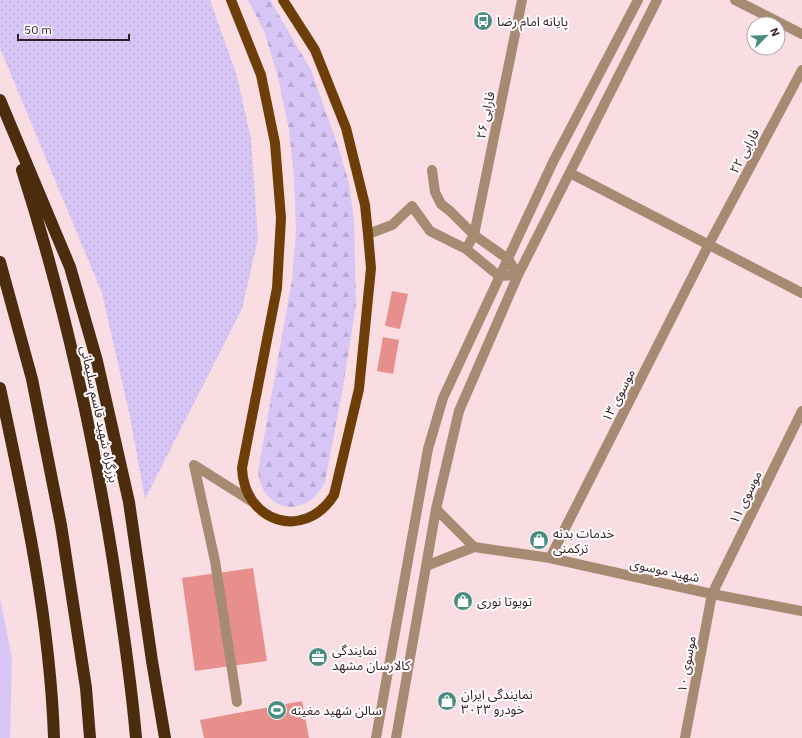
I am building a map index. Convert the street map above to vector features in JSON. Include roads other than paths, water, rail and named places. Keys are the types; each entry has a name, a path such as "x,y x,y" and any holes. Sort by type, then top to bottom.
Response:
{"highway":[{"path":"0,100 70,266 97,361 129,502 152,661 165,738"},
{"name":"بزرگراه شهید قاسم سلیمانی","path":"0,104 43,235 77,366 106,518 131,677 136,738"},
{"path":"0,262 32,379 61,525 86,688 90,738"},
{"path":"0,388 31,534 52,695 54,738"}],"main road":[{"path":"231,0 261,75 276,143 281,218 277,288 242,468 245,490 251,501 261,511 272,518 294,521 310,517 318,513 334,495 359,389 371,268 365,205 346,128 315,50 283,0"}],"street":[{"name":"فارابی ۲۶","path":"466,249 474,235 522,0"},
{"path":"376,738 428,449 442,398 553,162 638,0"},
{"path":"396,738 436,509 459,411 518,275 657,0"},
{"path":"735,0 802,34"},
{"name":"فارابی ۲۲","path":"709,244 802,70"},
{"path":"432,170 434,192 441,204 474,235 508,259 518,275"},
{"path":"570,173 802,292"},
{"path":"368,234 392,225 412,206 430,231 466,249 499,276 518,275"},
{"name":"موسوی ۱۳","path":"550,558 709,244"},
{"name":"موسوی ۱۱","path":"712,594 802,411"},
{"path":"237,702 215,561 194,465 251,501"},
{"path":"426,566 474,547 436,509"},
{"name":"شهید موسوی","path":"474,547 550,558 712,594 802,611"},
{"name":"موسوی ۱۰","path":"685,738 712,594"}],"place":[{"name":"پایانه امام رضا","path":"483,21"},
{"name":"خدمات بدنه ترکمنی","path":"539,540"},
{"name":"تویوتا نوری","path":"463,601"},
{"name":"نمایندگی کالارسان مشهد","path":"318,657"},
{"name":"نمایندگی ایران خودرو ۳۰۲۳","path":"447,701"},
{"name":"سالن شهید مغینه","path":"277,710"}]}
